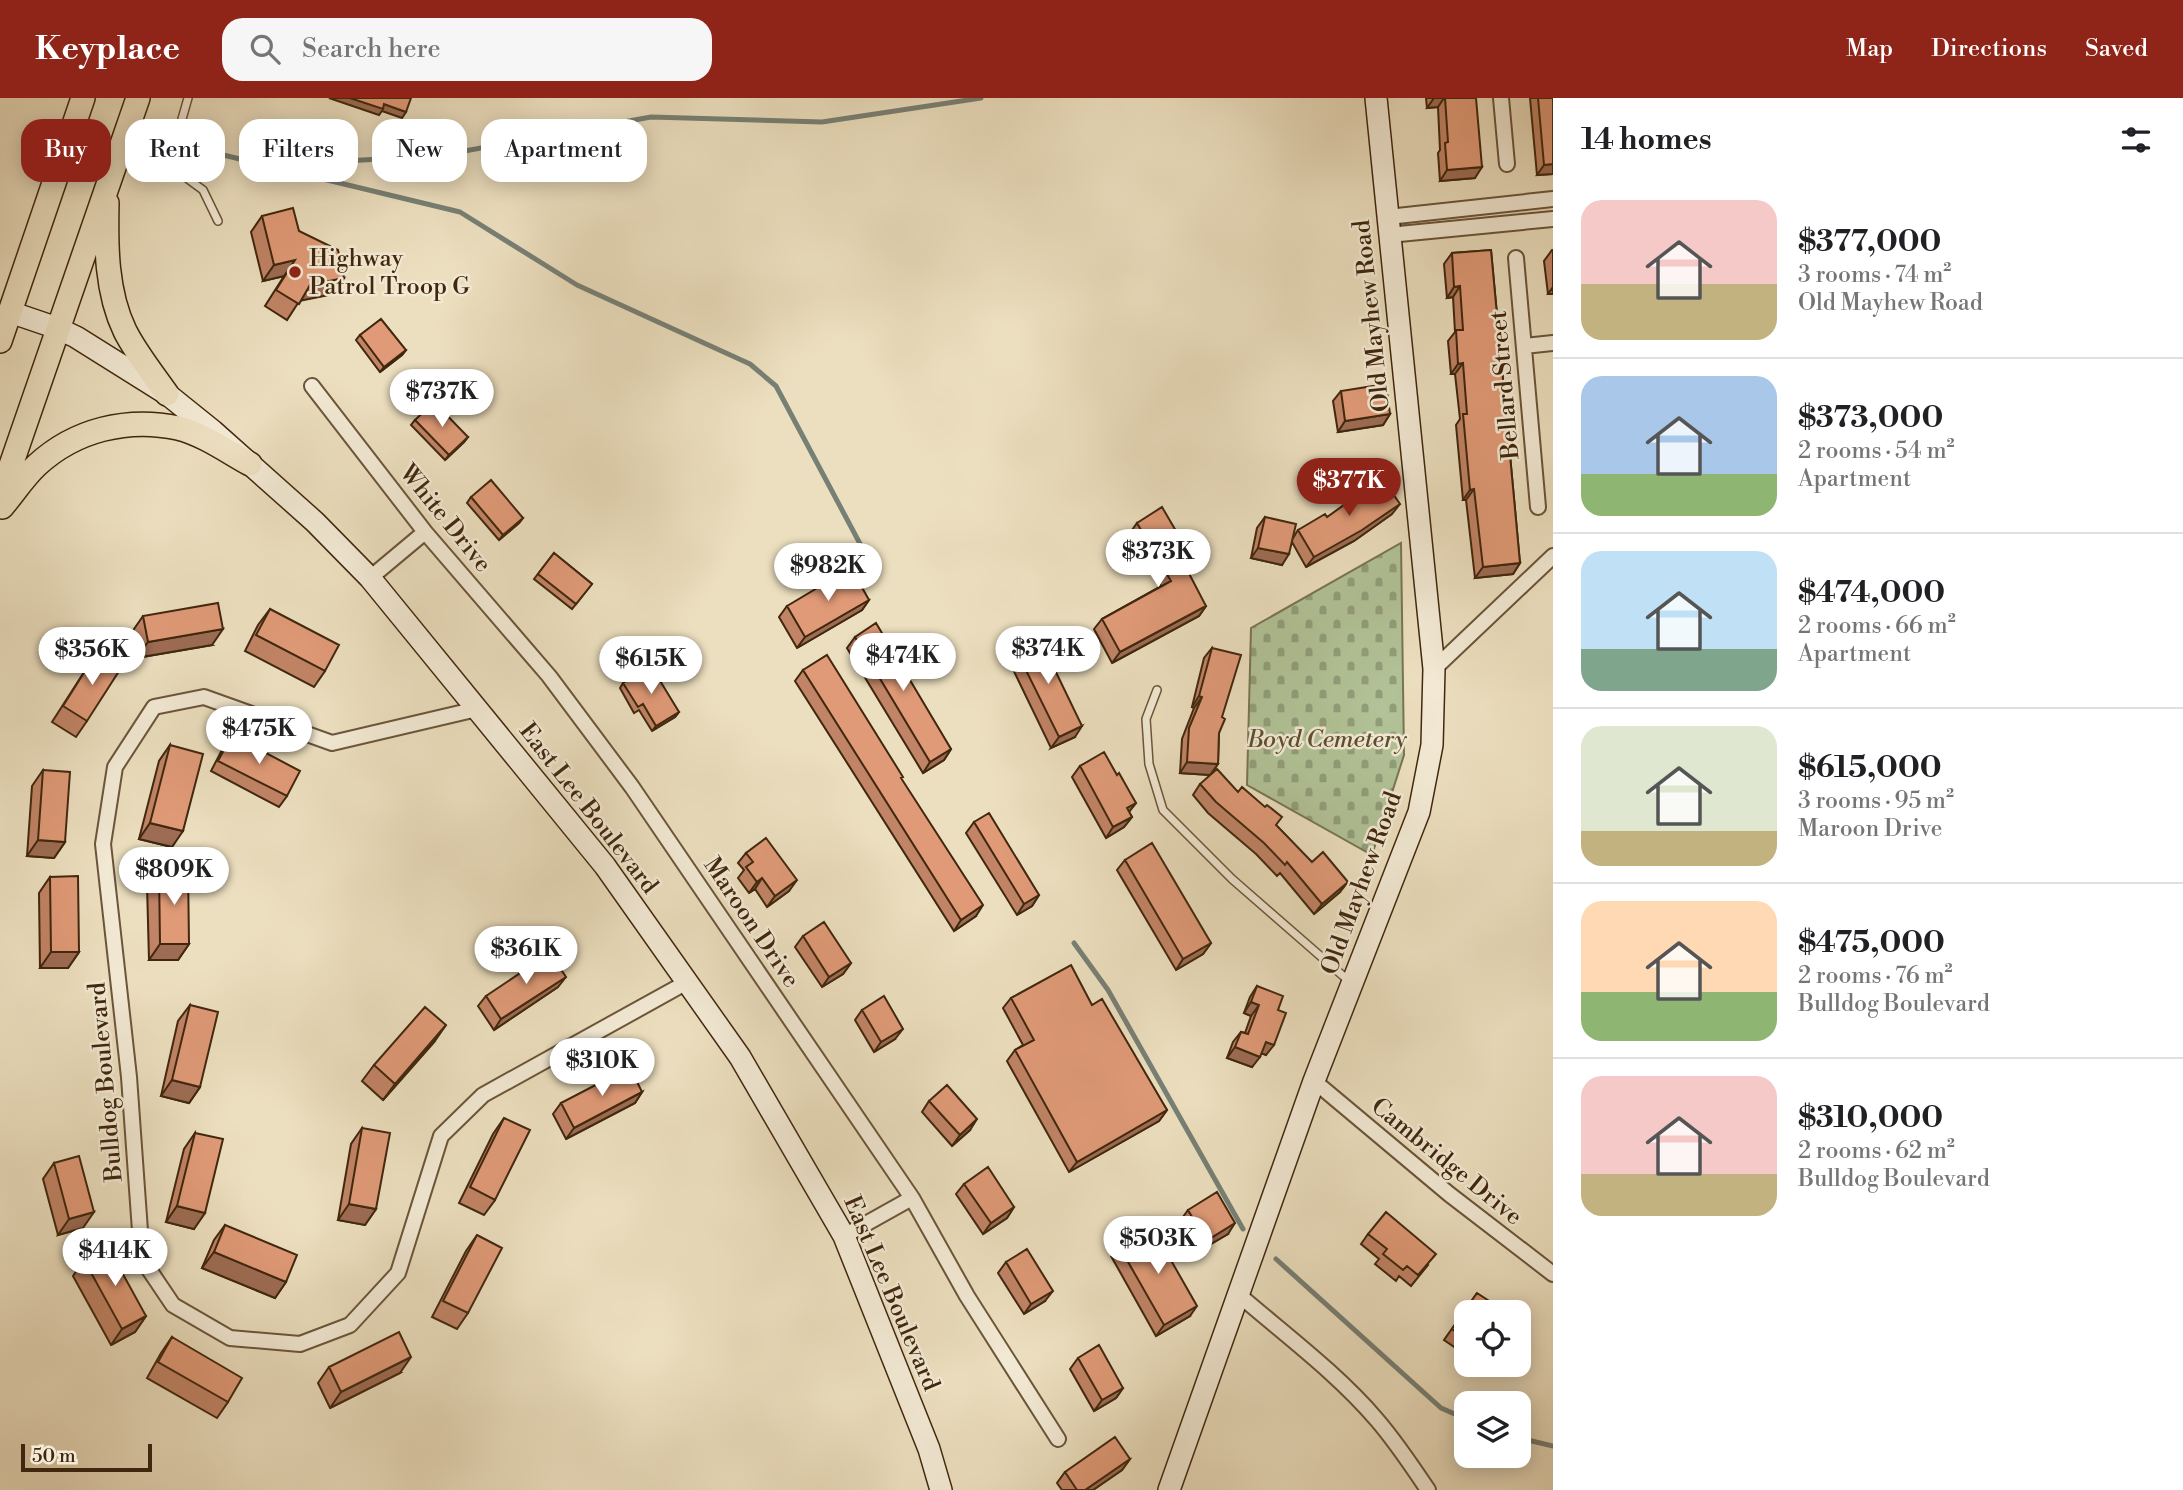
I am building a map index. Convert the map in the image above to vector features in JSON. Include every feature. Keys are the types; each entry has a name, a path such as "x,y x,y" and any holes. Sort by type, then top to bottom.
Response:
{"main road":[{"path":"0,341 83,98"},
{"path":"111,172 138,98"},
{"path":"0,497 107,182"},
{"path":"108,182 108,267 114,301 125,331 167,394"},
{"path":"0,509 35,467 56,450 82,435 105,427 132,424 178,428 200,436 250,464"}],"street":[{"name":"Old Mayhew Road","path":"1169,1490 1314,1081 1419,812 1432,744 1433,669 1376,98"},
{"path":"1501,98 1507,164"},
{"path":"1389,226 1553,199"},
{"path":"1389,226 1553,219"},
{"name":"Bellard Street","path":"1516,258 1538,507"},
{"name":"East Lee Boulevard","path":"10,312 57,328 167,394 315,522 370,578 605,866 689,981 740,1057 845,1236 929,1449 941,1490"},
{"path":"1524,346 1553,343"},
{"name":"White Drive","path":"312,386 425,532 549,676"},
{"path":"370,578 425,532"},
{"path":"1433,669 1553,556"},
{"name":"Maroon Drive","path":"549,676 632,787 912,1198 967,1296 1058,1439"},
{"name":"Bulldog Boulevard","path":"477,709 332,743 204,697 154,707 115,767 103,844 129,1077 142,1259 173,1304 230,1338 300,1343 350,1325 398,1273 441,1136 483,1096 689,981"},
{"name":"Cambridge Drive","path":"1314,1081 1449,1194 1553,1274"},
{"path":"845,1236 912,1198"},
{"path":"1238,1294 1339,1382 1376,1419 1407,1457 1428,1490"}],"lane":[{"path":"188,98 174,147 177,165 188,179 203,190 218,221"},
{"path":"1157,690 1146,719 1149,764 1163,810 1232,879 1352,984"}],"green space":[{"name":"Boyd Cemetery","path":"1401,543 1404,755 1372,855 1247,785 1251,628"}],"building":[{"path":"350,98 411,98 406,112 384,104 383,109"},
{"path":"1445,98 1476,98 1482,167 1447,170"},
{"path":"1538,98 1553,98 1553,164 1544,165"},
{"path":"293,208 299,231 338,250 344,278 310,285 299,304 276,290 295,260 274,265 262,216"},
{"path":"1491,250 1520,563 1483,567 1474,489 1470,490 1463,414 1467,414 1463,363 1458,364 1456,330 1463,330 1460,286 1454,287 1452,253"},
{"path":"381,319 406,350 384,367 360,335"},
{"path":"1386,384 1390,414 1345,421 1341,391"},
{"path":"434,402 468,437 449,455 415,420"},
{"path":"1382,478 1400,504 1362,530 1314,557 1298,530 1325,514 1327,517"},
{"path":"491,480 523,518 503,535 471,497"},
{"path":"1162,507 1190,555 1182,560 1206,606 1120,652 1102,619 1171,581 1137,523"},
{"path":"1265,517 1296,524 1289,554 1258,548"},
{"path":"554,553 592,584 576,604 538,574"},
{"path":"851,568 869,600 805,637 787,606"},
{"path":"218,603 223,629 148,642 143,616"},
{"path":"270,609 339,645 325,671 256,635"},
{"path":"876,623 951,749 930,762 855,637"},
{"path":"1038,635 1082,726 1059,737 1014,646"},
{"path":"1212,648 1241,655 1222,717 1225,719 1219,733 1218,764 1187,762 1189,728 1202,697 1199,696"},
{"path":"97,652 121,668 87,721 63,706"},
{"path":"827,655 903,777 901,778 983,905 961,920 803,670"},
{"path":"651,666 679,712 656,726 643,704 638,707 623,683"},
{"path":"232,735 300,771 287,796 218,761"},
{"path":"170,745 203,754 183,831 150,823"},
{"path":"1104,752 1136,803 1127,808 1132,817 1113,827 1080,766"},
{"path":"1217,769 1238,792 1242,787 1265,807 1267,805 1282,817 1276,825 1312,862 1323,852 1348,882 1322,904 1287,862 1285,865 1200,784"},
{"path":"43,770 70,772 65,842 38,840"},
{"path":"989,813 1039,895 1024,904 974,822"},
{"path":"766,838 797,880 775,896 762,878 757,882 746,867 753,862 746,853"},
{"path":"1152,843 1211,943 1183,959 1125,860"},
{"path":"188,869 189,944 160,944 159,870"},
{"path":"78,876 79,952 51,952 50,877"},
{"path":"824,922 851,963 829,977 803,936"},
{"path":"550,953 566,977 501,1019 486,996"},
{"path":"1071,965 1092,1005 1102,999 1167,1110 1077,1162 1015,1050 1034,1040 1011,998"},
{"path":"1257,986 1283,996 1278,1010 1286,1013 1274,1045 1266,1042 1260,1057 1235,1047 1241,1032 1248,1034 1259,1005 1251,1002"},
{"path":"884,996 903,1029 881,1042 862,1010"},
{"path":"190,1005 218,1012 200,1087 172,1080"},
{"path":"425,1007 446,1025 395,1084 374,1065"},
{"path":"630,1067 642,1092 574,1128 561,1103"},
{"path":"947,1085 977,1119 960,1135 929,1101"},
{"path":"504,1118 530,1130 495,1200 470,1187"},
{"path":"362,1128 390,1133 376,1209 349,1204"},
{"path":"195,1133 223,1139 205,1213 177,1206"},
{"path":"79,1156 94,1212 69,1219 54,1163"},
{"path":"988,1167 1014,1207 991,1223 964,1184"},
{"path":"1217,1192 1235,1223 1206,1241 1188,1210"},
{"path":"1386,1212 1436,1254 1418,1275 1407,1266 1403,1270 1383,1254 1387,1249 1368,1234"},
{"path":"225,1225 297,1255 286,1282 214,1252"},
{"path":"1152,1227 1197,1306 1164,1325 1119,1246"},
{"path":"477,1235 502,1248 468,1313 443,1301"},
{"path":"108,1247 146,1316 122,1329 84,1260"},
{"path":"1027,1249 1053,1291 1031,1304 1006,1262"},
{"path":"1477,1293 1488,1300 1472,1300"},
{"path":"399,1332 411,1357 341,1392 329,1367"},
{"path":"172,1337 242,1378 228,1402 158,1362"},
{"path":"1099,1345 1123,1388 1102,1400 1078,1358"},
{"path":"1115,1437 1130,1459 1085,1490 1077,1490 1065,1472"}],"waterway":[{"path":"358,160 437,156 651,117 822,122 981,98"},
{"path":"225,155 460,212 577,285 750,364 776,386 874,570"},
{"path":"1074,943 1108,990 1243,1229"},
{"path":"1276,1259 1441,1408 1454,1414"},
{"path":"1531,1441 1553,1446"}],"place":[{"name":"Highway Patrol Troop G","path":"295,272"}]}
